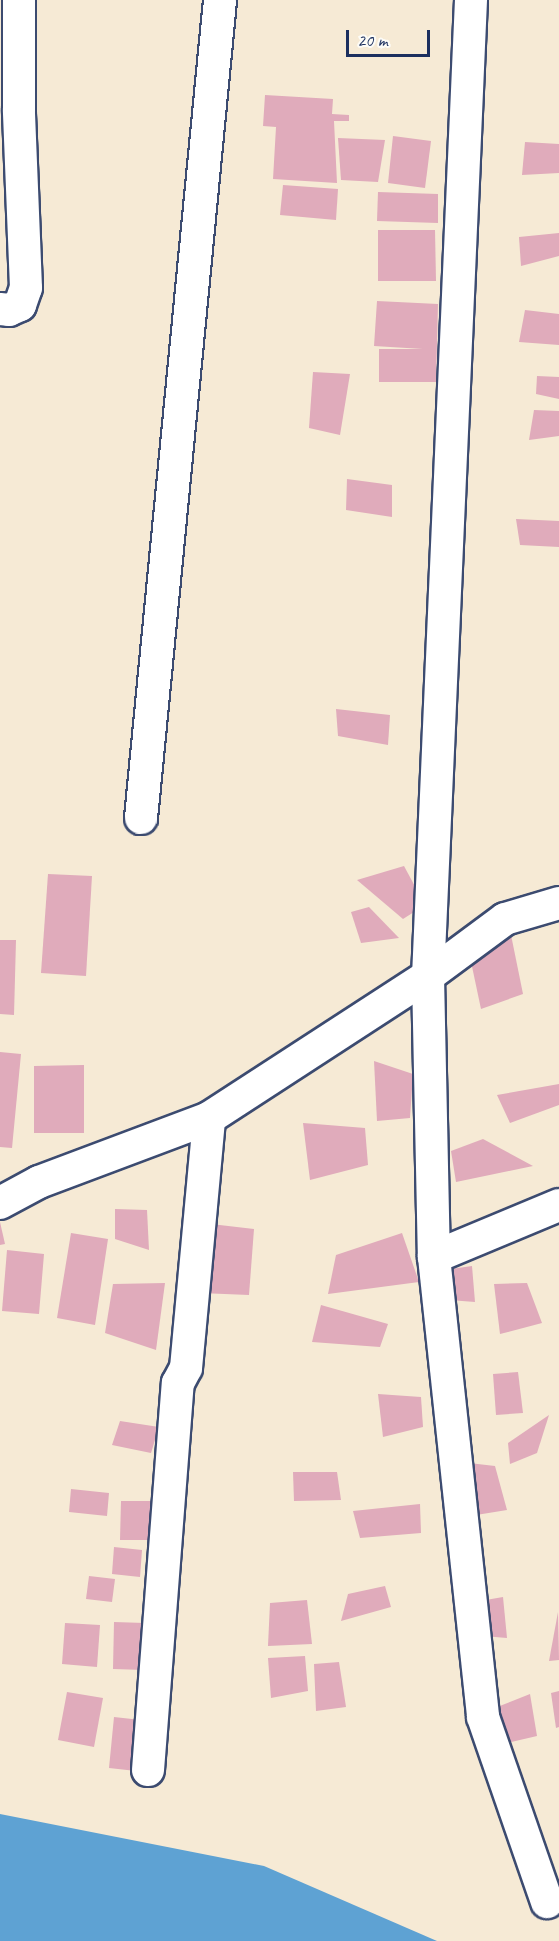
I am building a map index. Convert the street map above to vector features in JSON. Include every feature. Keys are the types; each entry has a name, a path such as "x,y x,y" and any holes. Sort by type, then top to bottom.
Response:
{"street":[{"path":"0,309 9,310 20,305 26,288 19,110 19,0"},
{"path":"141,818 220,0"},
{"path":"471,0 428,976 434,1257 483,1717 547,1902"},
{"path":"0,1203 39,1182 208,1118 428,976 505,920 559,903"},
{"path":"148,1770 178,1383 186,1368 208,1118"},
{"path":"434,1257 559,1205"}],"water":[{"path":"0,1814 264,1866 437,1941 0,1941"}],"building":[{"path":"265,95 333,99 332,114 349,115 349,121 334,121 337,183 273,179 276,127 263,126"},
{"path":"393,136 431,141 425,188 388,183"},
{"path":"338,138 385,140 378,182 341,180"},
{"path":"525,142 559,144 559,173 522,175"},
{"path":"283,185 338,189 336,220 280,215"},
{"path":"378,192 438,194 438,223 377,221"},
{"path":"378,230 435,230 436,281 378,281"},
{"path":"559,233 559,256 521,266 519,237"},
{"path":"377,301 438,304 436,382 379,382 379,349 423,349 374,346"},
{"path":"525,310 559,314 559,345 519,342"},
{"path":"313,372 350,374 340,435 309,428"},
{"path":"537,376 559,377 559,399 536,394"},
{"path":"534,410 559,411 559,436 529,440"},
{"path":"347,479 392,485 392,517 346,510"},
{"path":"516,519 559,521 559,547 520,545"},
{"path":"336,709 390,715 388,745 338,736"},
{"path":"404,866 425,905 403,919 357,880"},
{"path":"48,874 92,876 86,976 41,973"},
{"path":"369,907 399,938 361,943 351,912"},
{"path":"510,930 523,994 481,1009 470,957"},
{"path":"0,940 16,940 14,1015 0,1014"},
{"path":"0,1052 21,1054 12,1148 0,1147"},
{"path":"374,1061 413,1074 410,1118 377,1121"},
{"path":"84,1065 84,1133 34,1133 34,1066"},
{"path":"559,1084 559,1105 510,1123 497,1095"},
{"path":"303,1123 365,1128 368,1165 310,1180"},
{"path":"483,1139 533,1166 456,1182 451,1151"},
{"path":"115,1209 147,1210 149,1250 115,1239"},
{"path":"0,1222 5,1244 0,1245"},
{"path":"211,1224 254,1229 249,1295 200,1293"},
{"path":"71,1233 108,1239 95,1325 57,1318"},
{"path":"402,1233 419,1282 328,1294 336,1255"},
{"path":"7,1250 44,1254 39,1314 2,1311"},
{"path":"472,1266 475,1302 449,1300 444,1270"},
{"path":"165,1283 156,1350 105,1333 113,1284"},
{"path":"527,1283 542,1323 500,1334 494,1284"},
{"path":"321,1305 388,1324 380,1347 312,1342"},
{"path":"518,1372 523,1413 496,1415 493,1374"},
{"path":"378,1394 421,1397 423,1427 383,1437"},
{"path":"549,1415 537,1453 510,1464 508,1443"},
{"path":"120,1421 159,1427 151,1453 112,1445"},
{"path":"469,1463 495,1466 507,1510 470,1516"},
{"path":"293,1472 337,1472 341,1500 294,1501"},
{"path":"71,1489 109,1493 107,1516 69,1512"},
{"path":"121,1501 151,1501 151,1540 120,1540"},
{"path":"420,1504 421,1533 360,1538 353,1511"},
{"path":"114,1547 142,1550 140,1577 112,1574"},
{"path":"89,1576 115,1579 112,1602 86,1599"},
{"path":"385,1586 391,1607 341,1621 348,1594"},
{"path":"503,1597 507,1638 483,1636 480,1601"},
{"path":"307,1600 312,1644 268,1646 270,1603"},
{"path":"558,1612 559,1660 549,1661"},
{"path":"114,1622 145,1623 144,1670 113,1669"},
{"path":"65,1623 100,1625 97,1667 62,1664"},
{"path":"305,1656 308,1691 271,1698 268,1658"},
{"path":"339,1662 346,1707 316,1711 314,1664"},
{"path":"559,1691 559,1727 556,1728 551,1693"},
{"path":"67,1692 103,1698 94,1747 58,1740"},
{"path":"530,1694 537,1736 503,1744 492,1709"},
{"path":"114,1717 141,1720 136,1771 109,1768"}]}
